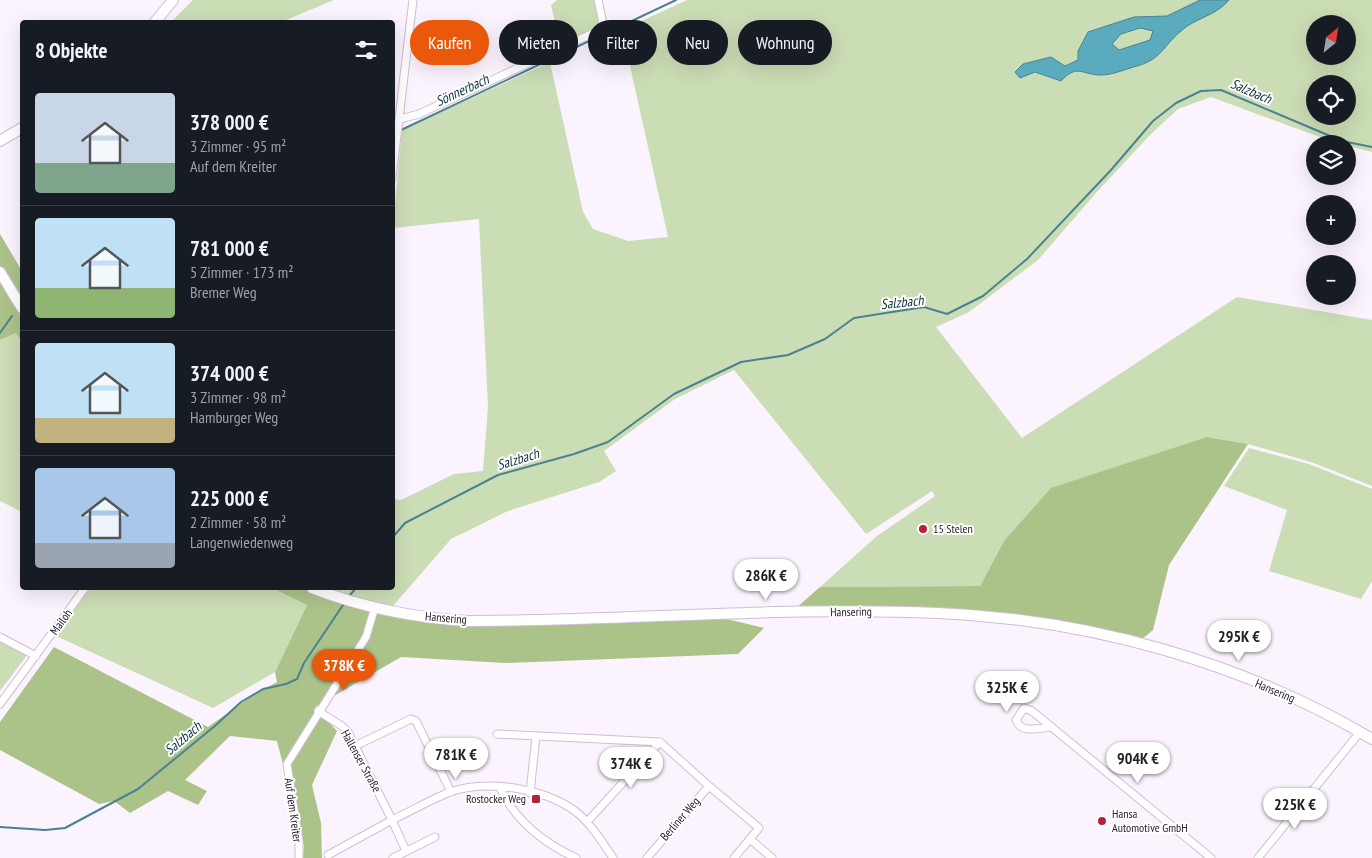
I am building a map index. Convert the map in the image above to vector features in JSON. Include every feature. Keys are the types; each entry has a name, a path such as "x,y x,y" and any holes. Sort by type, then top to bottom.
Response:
{"street":[{"path":"157,20 173,0"},
{"path":"395,156 413,0"},
{"path":"400,122 604,28 598,0"},
{"path":"0,141 20,129"},
{"path":"0,272 20,305"},
{"name":"Mailoh","path":"0,704 84,590"},
{"name":"Hansering","path":"321,590 375,607 432,618 468,620 862,611 940,613 1036,623 1135,643 1234,674 1300,701 1372,739"},
{"name":"Auf dem Kreiter","path":"298,858 299,841 287,764 318,711 366,637 375,607"},
{"path":"0,637 36,656"},
{"path":"1052,727 1024,730 1018,726 1016,720 1024,708 1032,711 1052,727 1211,858"},
{"name":"Hallenser Straße","path":"318,711 342,726 355,746 406,851"},
{"path":"355,746 411,719 416,721 451,792"},
{"path":"1258,858 1360,732"},
{"path":"497,734 660,742"},
{"path":"530,793 536,736"},
{"path":"587,822 660,742"},
{"name":"Berliner Weg","path":"646,858 710,786 660,742"},
{"path":"710,786 759,828 734,858"},
{"path":"328,855 392,820 451,792 473,787 500,788 530,793 557,801 587,822 613,858"},
{"path":"500,788 512,809 528,826 549,843 576,858"},
{"path":"394,858 435,837"},
{"path":"750,839 772,858"}],"green space":[{"path":"193,0 334,0 286,20 173,20"},
{"path":"557,0 595,0 600,20 588,20 588,32 578,36 578,20 554,20 551,5"},
{"path":"687,0 1372,0 1372,152 1356,148 1356,135 1314,135 1211,97 1178,109 1150,135 1096,193 1038,260 969,312 936,327 1022,438 1237,297 1372,320 1372,486 1311,462 1248,444 1207,437 1004,541 980,586 820,587 877,536 935,496 932,491 866,534 734,370 675,399 604,451 616,471 599,482 508,511 451,539 393,606 330,590 395,590 395,499 401,500 454,474 483,471 488,407 479,219 395,228 395,206 402,130 543,65 551,65 583,212 593,229 628,241 668,237 630,65 657,65 657,20 644,20"},
{"path":"0,234 20,268 20,339 16,333 0,340"},
{"path":"16,333 20,339 20,511 0,501 0,340"},
{"path":"1207,437 1248,444 1169,565 1153,630 1142,639 1034,618 795,609 820,587 980,586 1004,541 1051,488"},
{"path":"1249,448 1309,464 1372,489 1372,581 1361,599 1269,571 1287,510 1224,486"},
{"path":"87,590 276,590 307,605 275,672 213,708 56,636"},
{"path":"276,590 332,590 393,606 443,615 527,616 694,611 764,628 738,654 505,663 401,657 315,707 337,731 312,785 321,823 322,858 303,858 304,846 277,741 230,736 185,780 207,791 198,805 168,791 130,813 114,801 99,804 0,750 0,722 54,647 208,727 253,695 277,682 275,672 307,605"},
{"path":"0,640 28,654 0,691"}],"water":[{"path":"1200,0 1229,0 1218,10 1187,27 1152,60 1137,66 1103,75 1075,71 1061,81 1035,72 1020,78 1015,72 1023,64 1051,57 1065,66 1078,60 1078,51 1088,32 1134,17 1167,16","holes":["1140,28 1153,31 1150,40 1119,50 1112,44 1121,34"]}],"waterway":[{"name":"Sönnerbach","path":"399,131 676,0"},
{"name":"Salzbach","path":"395,535 405,523 498,475 574,454 608,442 674,394 741,362 788,355 825,339 854,318 924,307 947,314 983,296 1027,259 1111,170 1153,121 1176,103 1201,91 1221,90 1342,141 1372,147"},
{"name":"Sönnerbach","path":"0,333 12,316"},
{"name":"Salzbach","path":"350,595 354,590"},
{"name":"Salzbach","path":"0,827 45,830 65,828 138,789 241,702 263,689 286,684 297,679 304,663 343,605"}],"place":[{"name":"15 Stelen","path":"923,529"},
{"name":"Rostocker Weg","path":"536,799"},
{"name":"Hansa Automotive GmbH","path":"1102,821"}]}
